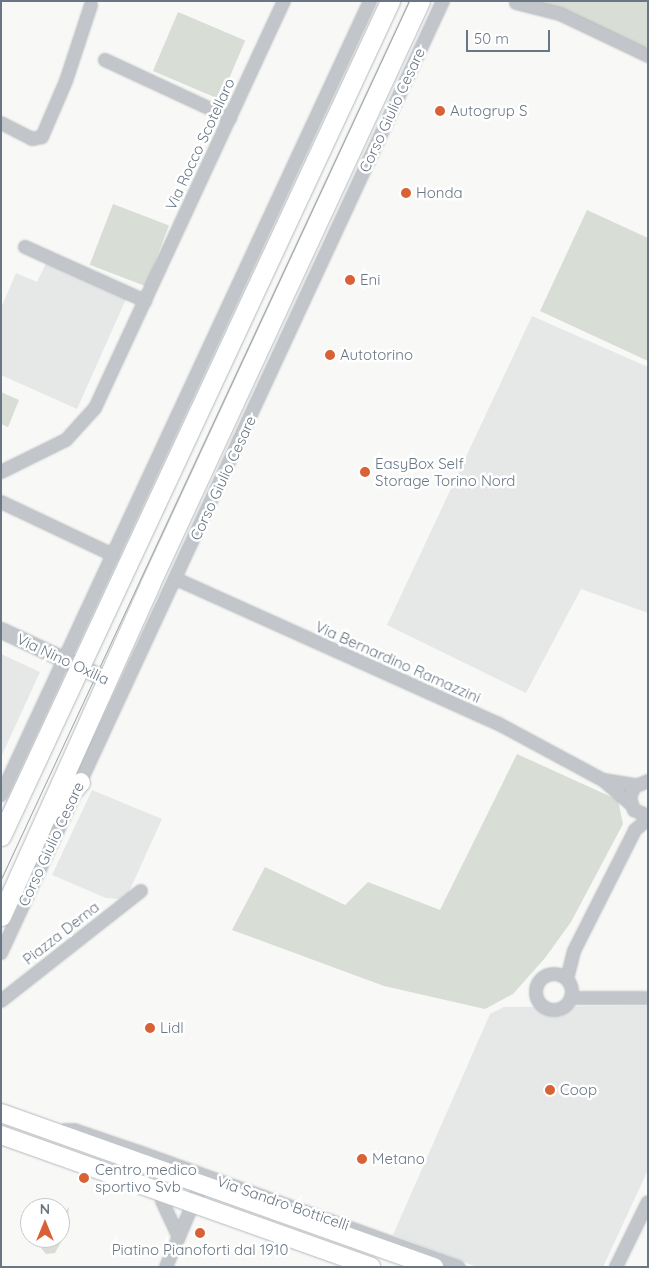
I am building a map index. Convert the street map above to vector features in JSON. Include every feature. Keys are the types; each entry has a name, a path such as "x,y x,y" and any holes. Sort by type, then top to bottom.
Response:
{"main road":[{"path":"1,836 72,665 155,508 390,1"},
{"name":"Corso Giulio Cesare","path":"7,921 43,823 116,684 420,1"},
{"path":"43,823 80,782"},
{"name":"Via Sandro Botticelli","path":"1,1113 203,1180 434,1267"},
{"name":"Via Sandro Botticelli","path":"1,1135 192,1207 371,1267"}],"street":[{"name":"Via Rocco Scotellaro","path":"1,472 60,443 86,421 98,403 284,1"},
{"path":"1,795 6,772 72,665 113,555 370,1"},
{"name":"Corso Giulio Cesare","path":"1,953 7,921 80,782 116,684 176,579 443,1"},
{"path":"544,1 560,14"},
{"path":"516,2 560,14 648,56"},
{"path":"1,123 32,139 42,137 66,81 91,5"},
{"path":"106,60 230,118"},
{"path":"25,247 145,301"},
{"path":"1,502 113,555"},
{"path":"123,534 155,508"},
{"name":"Via Bernardino Ramazzini","path":"176,579 497,724 603,780 632,807 648,818"},
{"name":"Via Nino Oxilia","path":"1,630 72,665 116,684"},
{"name":"Via Bernardino Ramazzini","path":"603,780 644,781"},
{"path":"635,830 631,792 644,781"},
{"path":"571,998 571,988 567,979 574,951 635,830 648,818"},
{"name":"Piazza Derna","path":"1,1001 141,891"},
{"path":"1,936 7,921"},
{"path":"574,951 554,974 543,977 536,985 536,995 540,1004 548,1009 558,1009 571,998 648,998"},
{"path":"554,974 567,979"},
{"name":"Via Sandro Botticelli","path":"38,1148 54,1162 162,1201 192,1207 350,1267"},
{"path":"166,1267 203,1180"},
{"name":"Via Sandro Botticelli","path":"203,1180 459,1267"},
{"path":"162,1201 179,1237"},
{"path":"616,1267 648,1202"}],"shaded area":[{"path":"525,1 648,1 648,55"},
{"path":"178,12 245,41 220,99 153,71"},
{"path":"113,204 169,226 146,286 90,265"},
{"path":"587,210 648,238 648,361 540,311"},
{"path":"47,261 127,297 77,409 1,375 1,308 16,273 37,282"},
{"path":"532,316 648,367 648,613 581,589 526,693 387,625"},
{"path":"1,392 19,400 8,427 1,424"},
{"path":"1,654 40,672 2,755 1,754"},
{"path":"517,754 618,800 623,824 571,922 545,958 513,994 485,1009 384,986 232,930 265,867 345,905 368,882 440,910"},
{"path":"92,790 162,819 128,894 119,899 106,898 52,875"},
{"path":"648,1006 648,1170 603,1267 477,1267 393,1235 490,1014 504,1007"},
{"path":"41,1248 58,1248 55,1253 46,1254"}],"tram line":[{"path":"1,879 409,1"}],"place":[{"name":"Autogrup S","path":"440,111"},
{"name":"Honda","path":"406,193"},
{"name":"Eni","path":"350,280"},
{"name":"Autotorino","path":"330,355"},
{"name":"EasyBox Self Storage Torino Nord","path":"365,472"},
{"name":"Lidl","path":"150,1028"},
{"name":"Coop","path":"550,1090"},
{"name":"Metano","path":"362,1159"},
{"name":"Centro medico sportivo Svb","path":"84,1178"},
{"name":"Piatino Pianoforti dal 1910","path":"200,1233"}]}
